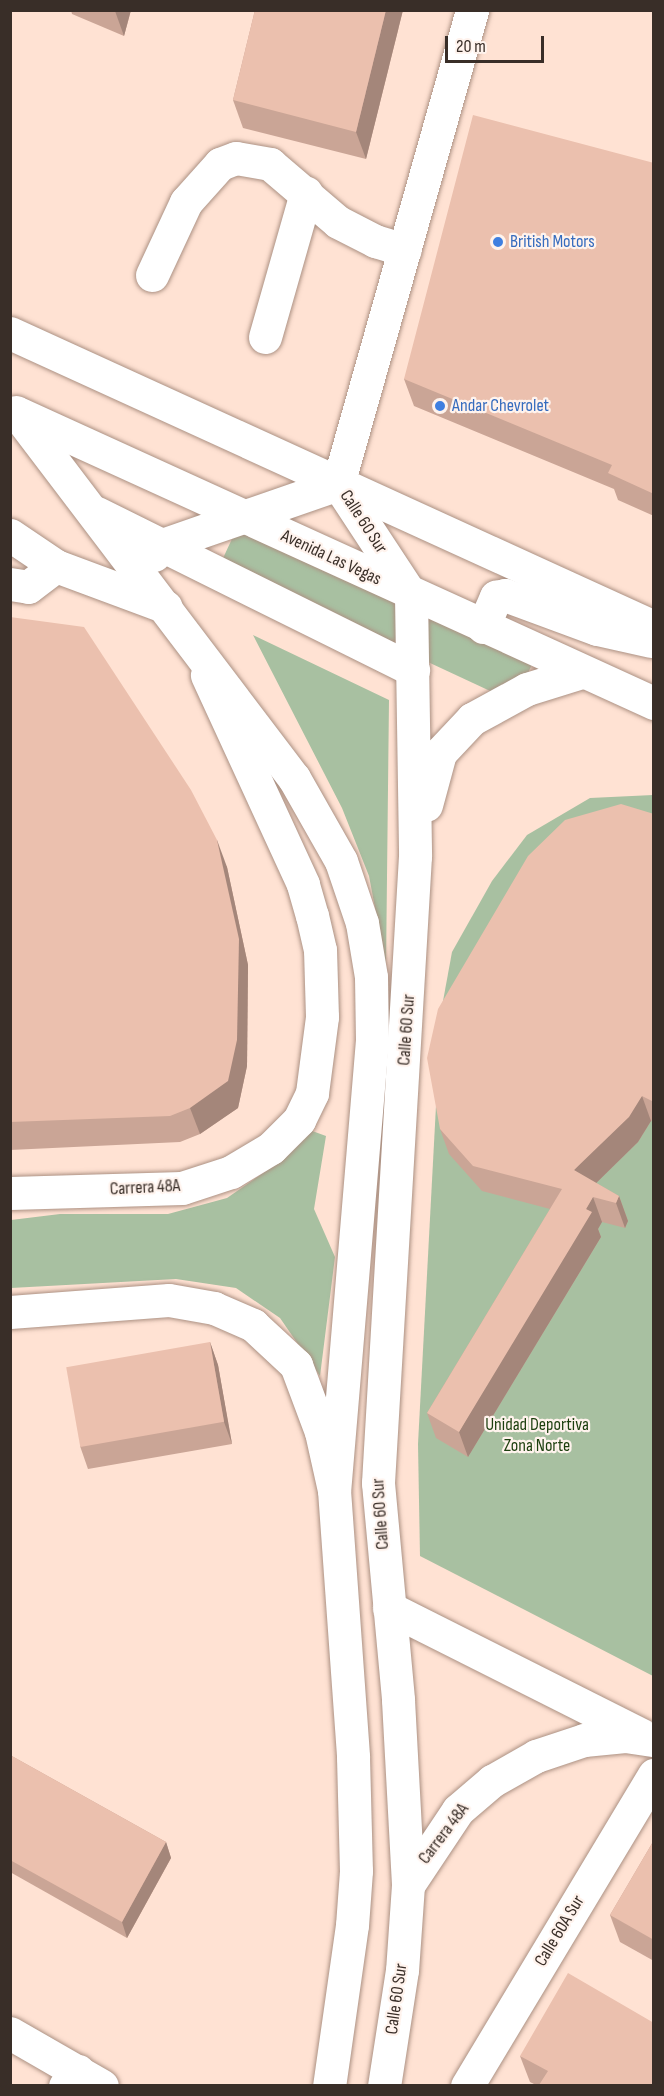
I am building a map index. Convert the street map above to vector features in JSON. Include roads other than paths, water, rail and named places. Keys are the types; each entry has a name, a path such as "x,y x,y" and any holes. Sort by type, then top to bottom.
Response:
{"main road":[{"name":"Calle 60 Sur","path":"384,2085 402,1970 408,1885 398,1700 378,1449 415,856 411,595 338,484 472,10"},
{"path":"152,275 186,202 220,164 236,158 270,164 338,222 375,241 405,249"},
{"path":"265,337 306,193"},
{"path":"10,333 654,627"},
{"name":"Calle 60 Sur","path":"13,410 267,739 318,815 341,861 362,923 371,977 368,1102 334,1490 355,1815 356,1871 346,1975 329,2085"},
{"name":"Avenida Las Vegas","path":"13,410 411,595 654,704"},
{"path":"10,535 56,566 156,594 152,557 162,545 338,484"},
{"path":"90,509 412,670"},
{"path":"10,584 28,587 56,566"},
{"path":"483,627 492,603 500,594 597,629 654,642"},
{"name":"Calle 60 Sur","path":"190,640 303,884 320,950 322,1017 312,1093 298,1120 271,1148"},
{"path":"415,856 432,774 440,753 456,734 492,705 582,672"},
{"name":"Carrera 48A","path":"10,1193 182,1188 231,1172 271,1148"},
{"path":"10,1312 169,1300 214,1308 253,1325 296,1365 321,1432 334,1490"},
{"path":"389,1608 650,1739"},
{"name":"Carrera 48A","path":"408,1885 458,1810 492,1781 536,1756 584,1740 650,1739"},
{"name":"Calle 60A Sur","path":"467,2085 654,1775"},
{"path":"10,2033 81,2081"}],"place":[{"name":"British Motors","path":"498,242"},
{"name":"Andar Chevrolet","path":"440,406"}],"park label":[{"name":"Unidad Deportiva Zona Norte","path":"537,1436"}]}
